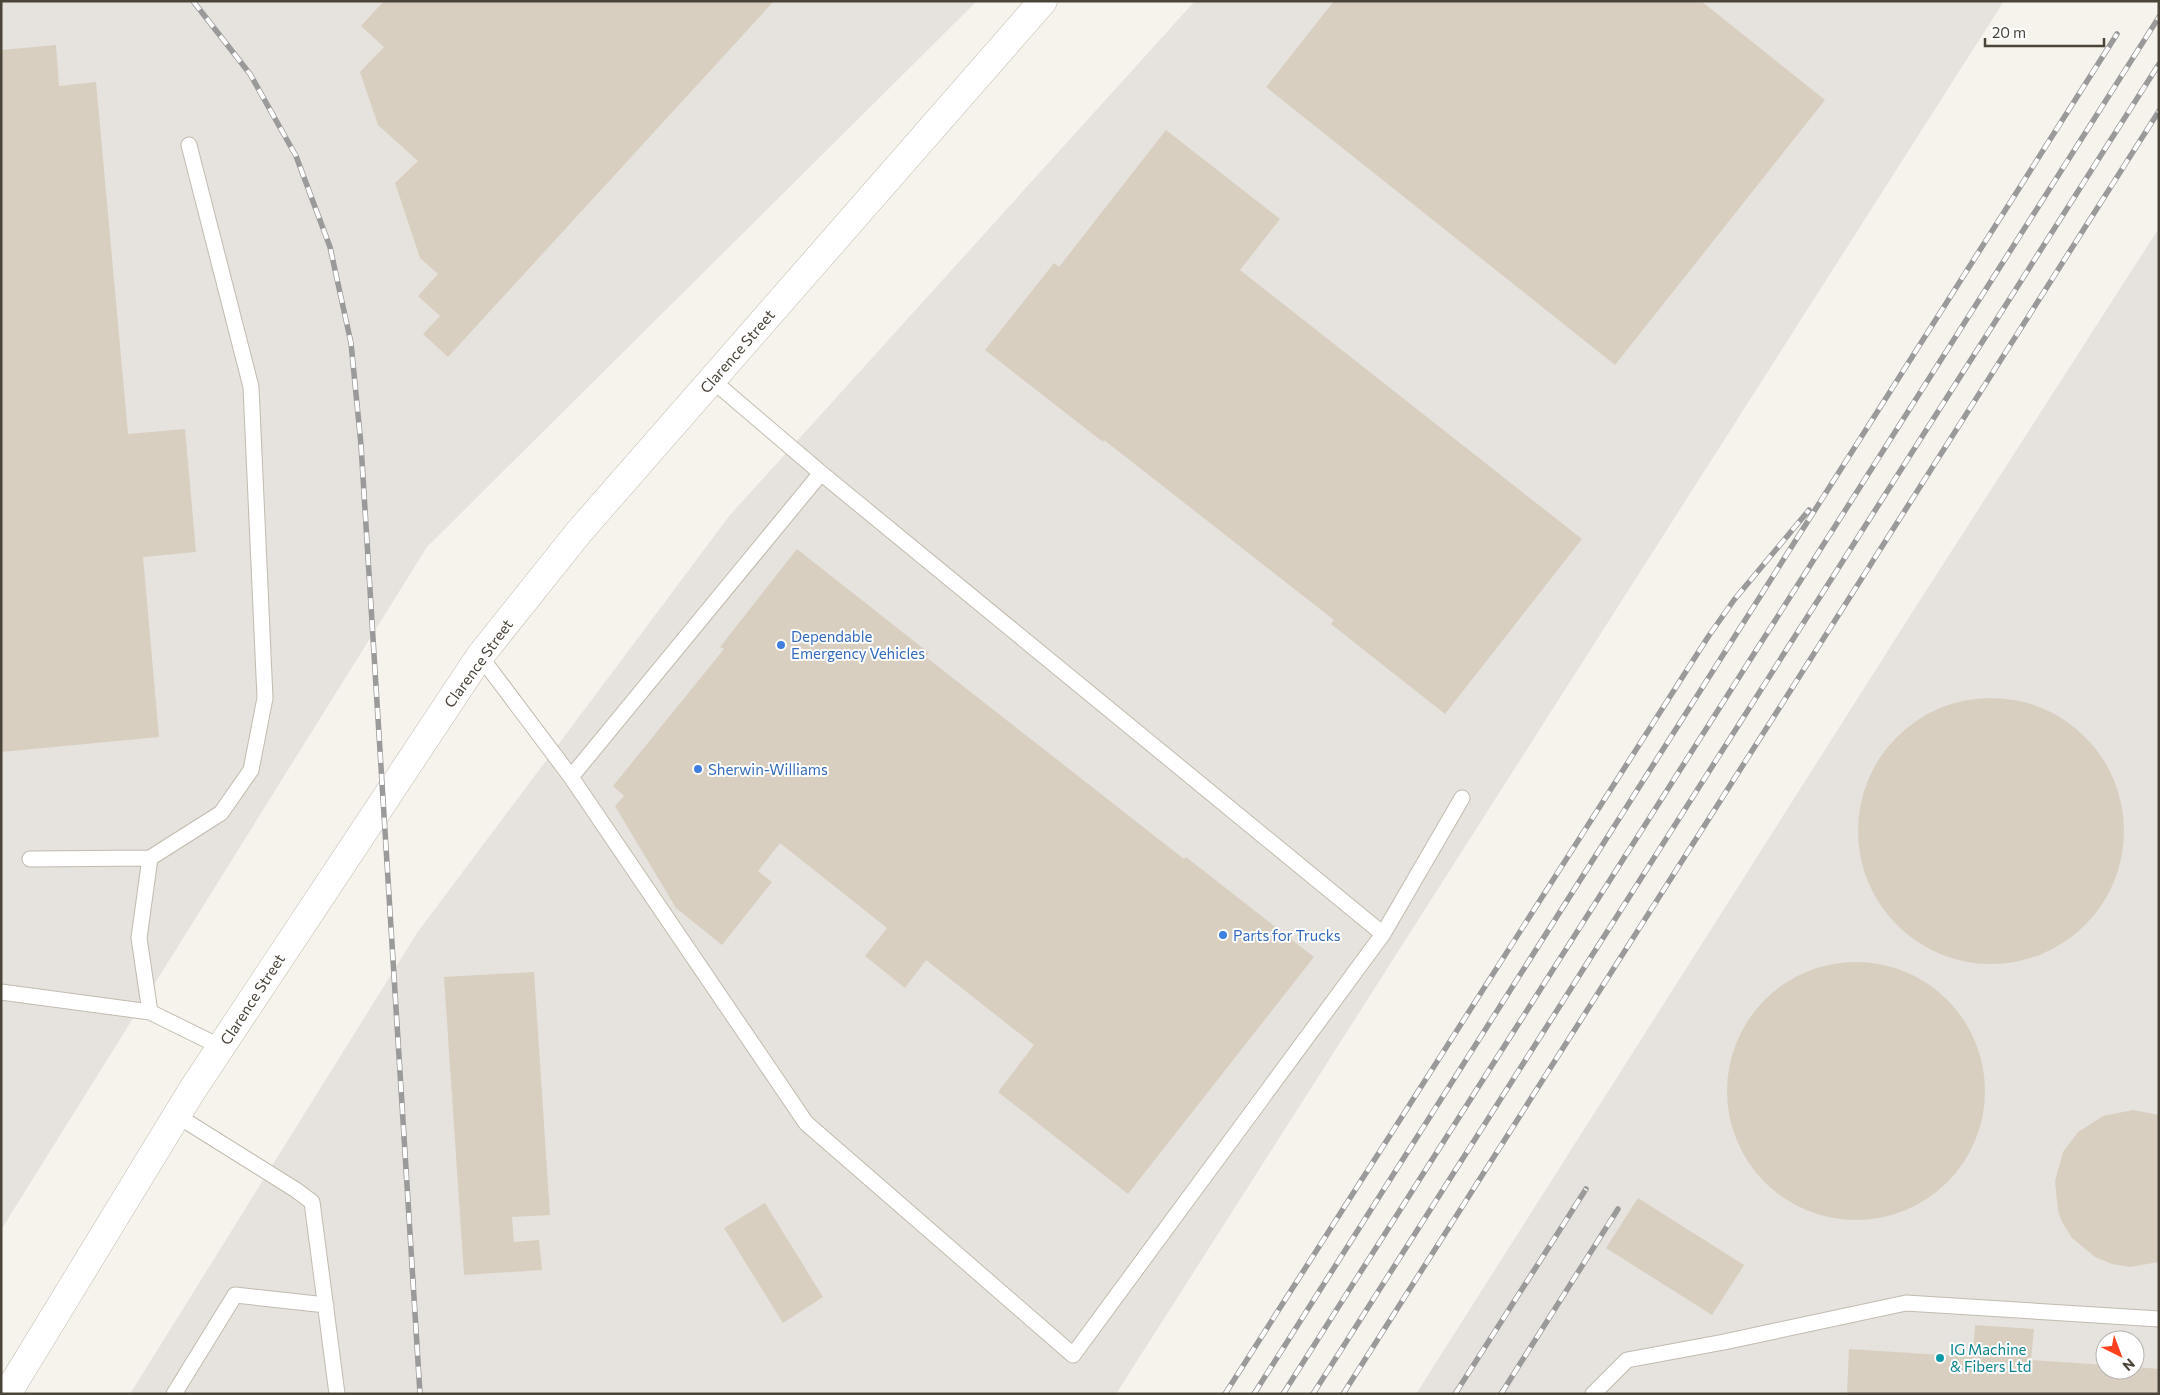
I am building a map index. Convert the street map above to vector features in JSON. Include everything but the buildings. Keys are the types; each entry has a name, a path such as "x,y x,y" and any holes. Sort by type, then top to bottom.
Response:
{"street":[{"name":"Clarence Street","path":"7,1394 176,1115 480,656 579,532 1043,1"}],"lane":[{"path":"30,859 150,858 222,813 251,770 266,698 251,387 189,145"},
{"path":"712,380 821,473 1383,934"},
{"path":"570,777 821,473"},
{"path":"480,656 570,777 806,1123 1074,1355 1383,934 1462,798"},
{"path":"150,858 139,938 150,1012"},
{"path":"1,992 150,1012 221,1047"},
{"path":"176,1115 312,1202 337,1394"},
{"path":"174,1394 235,1295 326,1305"},
{"path":"1593,1394 1628,1360 1724,1342 1906,1302 2159,1319"}],"shaded area":[{"path":"1,1 977,1 427,547 1,1230"},
{"path":"1195,1 2004,1 1116,1394 130,1394 417,933 730,515"},
{"path":"2159,228 2159,1394 1416,1394 1915,608"}],"railway":[{"path":"193,1 250,74 296,156 330,247 351,343 361,445 420,1394"},
{"path":"1283,1394 2159,17"},
{"path":"1254,1394 2117,34"},
{"path":"1313,1394 2159,64"},
{"path":"1343,1394 2159,111"},
{"path":"1225,1394 1708,637 1734,600 1809,510"},
{"path":"1455,1394 1586,1189"},
{"path":"1501,1394 1618,1209"}],"place":[{"name":"Dependable Emergency Vehicles","path":"781,645"},
{"name":"Sherwin-Williams","path":"698,769"},
{"name":"Parts for Trucks","path":"1223,935"},
{"name":"IG Machine & Fibers Ltd","path":"1940,1358"}]}
